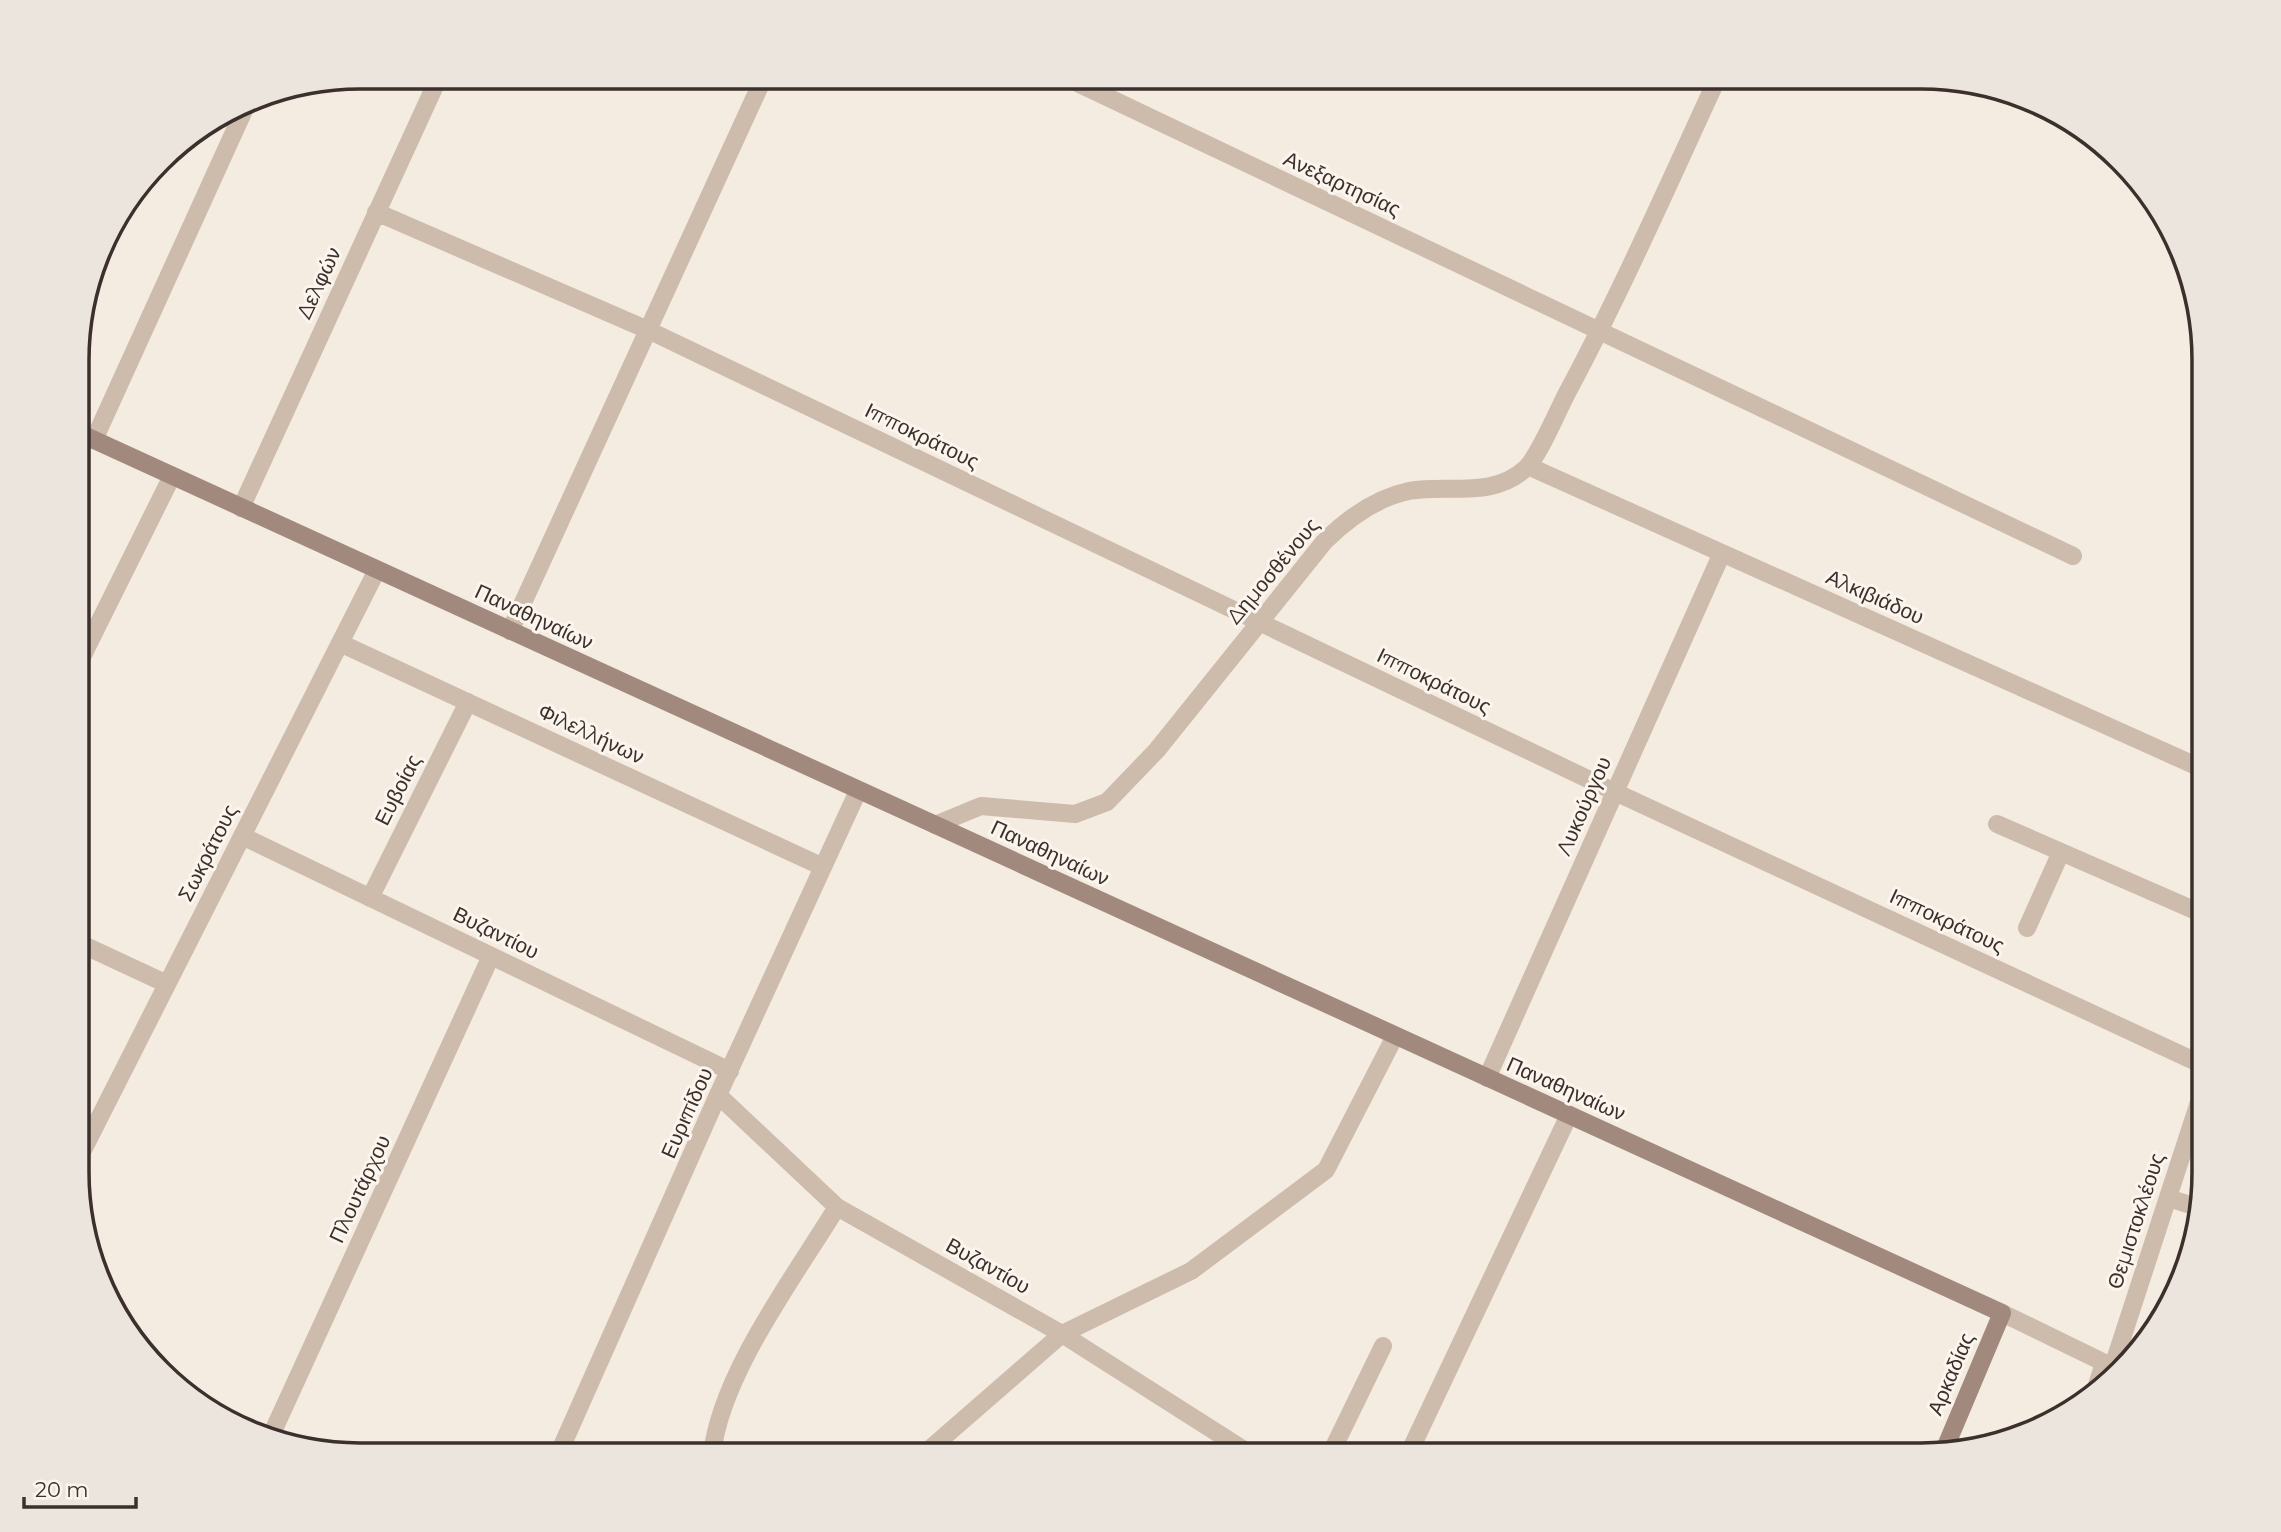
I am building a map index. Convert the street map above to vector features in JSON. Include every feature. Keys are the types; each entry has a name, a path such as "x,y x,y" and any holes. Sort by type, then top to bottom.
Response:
{"street":[{"name":"Δελφών","path":"241,508 433,89"},
{"path":"510,631 758,89"},
{"name":"Ανεξαρτησίας","path":"1090,89 2073,556"},
{"path":"1528,466 1599,332 1712,89"},
{"path":"89,433 241,117"},
{"name":"Ιπποκράτους","path":"376,212 648,330 1615,792 2192,1060"},
{"name":"Παναθηναίων","path":"89,438 2002,1313"},
{"name":"Δημοσθένους","path":"935,825 981,806 1075,814 1107,802 1157,750 1324,542 1364,509 1410,491 1457,491 1486,487 1528,466"},
{"name":"Αλκιβιάδου","path":"1528,466 2192,764"},
{"path":"89,643 172,476"},
{"name":"Λυκούργου","path":"1486,1077 1722,553"},
{"name":"Σωκράτους","path":"89,1138 377,570"},
{"name":"Φιλελλήνων","path":"340,643 823,867"},
{"name":"Ευβοίας","path":"370,898 468,702"},
{"name":"Ευριπίδου","path":"563,1443 718,1095 858,791"},
{"path":"1997,824 2192,909"},
{"name":"Βυζαντίου","path":"242,836 730,1071"},
{"path":"2026,928 2062,852"},
{"path":"89,948 167,984"},
{"name":"Πλουτάρχου","path":"274,1428 491,956"},
{"path":"937,1443 1062,1334 1191,1271 1326,1170 1395,1036"},
{"name":"Βυζαντίου","path":"718,1095 837,1207 1062,1334 1233,1443"},
{"path":"1415,1443 1569,1115"},
{"name":"Θεμιστοκλέους","path":"2112,1363 2192,1124"},
{"path":"2168,1198 2189,1205"},
{"path":"713,1443 715,1428 726,1399 761,1331 837,1207"},
{"path":"2002,1313 2110,1365"},
{"name":"Αρκαδίας","path":"1948,1441 2002,1313"},
{"path":"1336,1443 1383,1346"}]}
